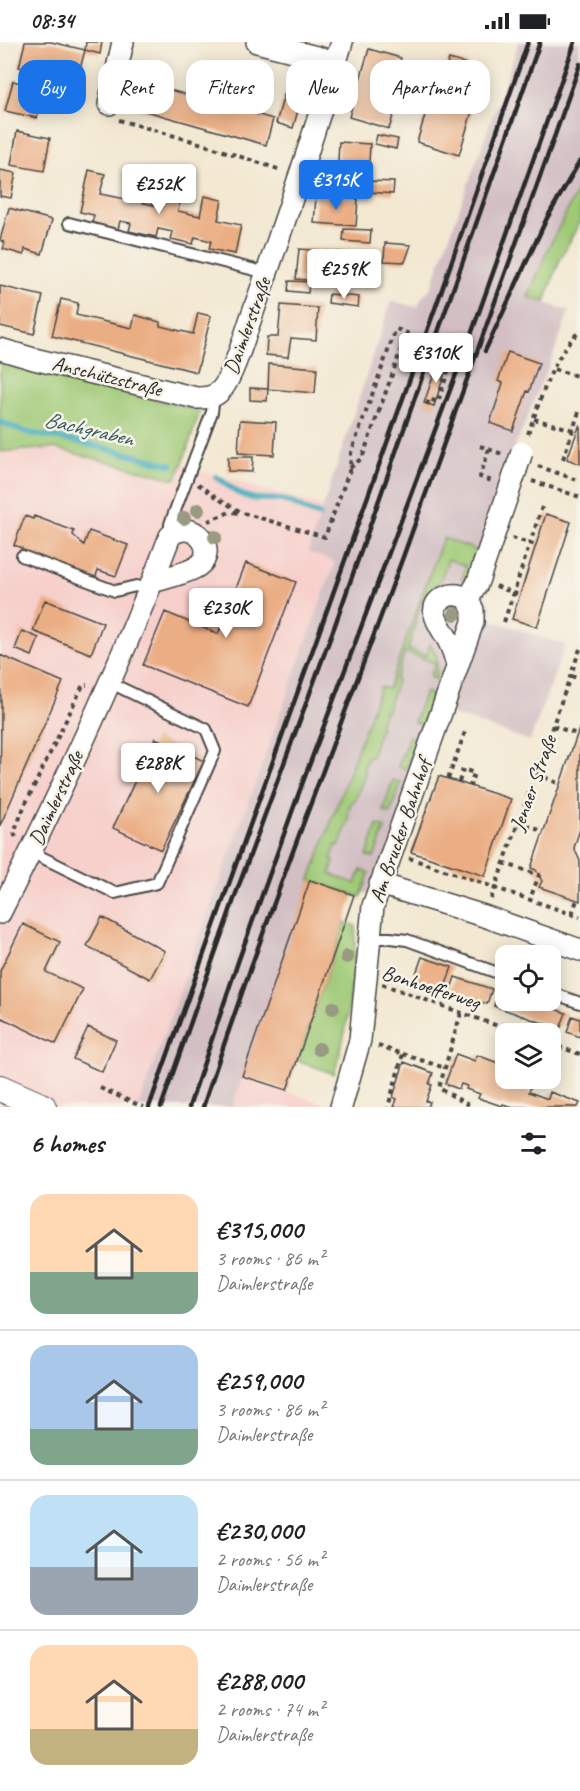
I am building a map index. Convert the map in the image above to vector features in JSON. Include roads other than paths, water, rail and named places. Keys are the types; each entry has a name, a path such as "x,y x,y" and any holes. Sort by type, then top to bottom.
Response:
{"street":[{"path":"119,60 123,42"},
{"path":"257,42 339,52"},
{"name":"Daimlerstraße","path":"214,396 224,386 228,377 267,273 339,52"},
{"name":"Anschützstraße","path":"0,349 196,398 214,396"},
{"path":"457,665 453,650 436,622 437,604 444,597 454,594 468,599 477,584 519,464"},
{"path":"150,586 199,566 205,557 206,546 203,538 193,532 178,530 170,536"},
{"name":"Daimlerstraße","path":"0,913 116,686 150,586 170,536"},
{"name":"Am Brucker Bahnhof","path":"341,1107 360,1040 373,906 473,622 473,610 468,599"},
{"path":"380,884 484,916 580,950"},
{"path":"0,1088 43,1107"}],"lane":[{"path":"69,223 267,273"},
{"name":"Daimlerstraße","path":"170,536 170,524 212,412 214,396"},
{"path":"22,556 115,591 136,586 150,586"},
{"path":"31,852 116,893 157,883 215,751 206,729 116,686"},
{"path":"370,938 407,940 495,972"},
{"path":"561,996 580,1003"}],"waterway":[{"name":"Bachgraben","path":"0,422 29,433 75,441 172,465"},
{"name":"Bachgraben","path":"216,477 246,497 285,501 319,515"}],"railway":[{"path":"149,1107 441,292 528,42"},
{"path":"161,1107 239,885 335,625 540,42"},
{"path":"189,1107 301,787 473,329 575,42"},
{"path":"203,1107 275,900 425,496 580,64"},
{"path":"485,351 547,218 580,161"}]}
